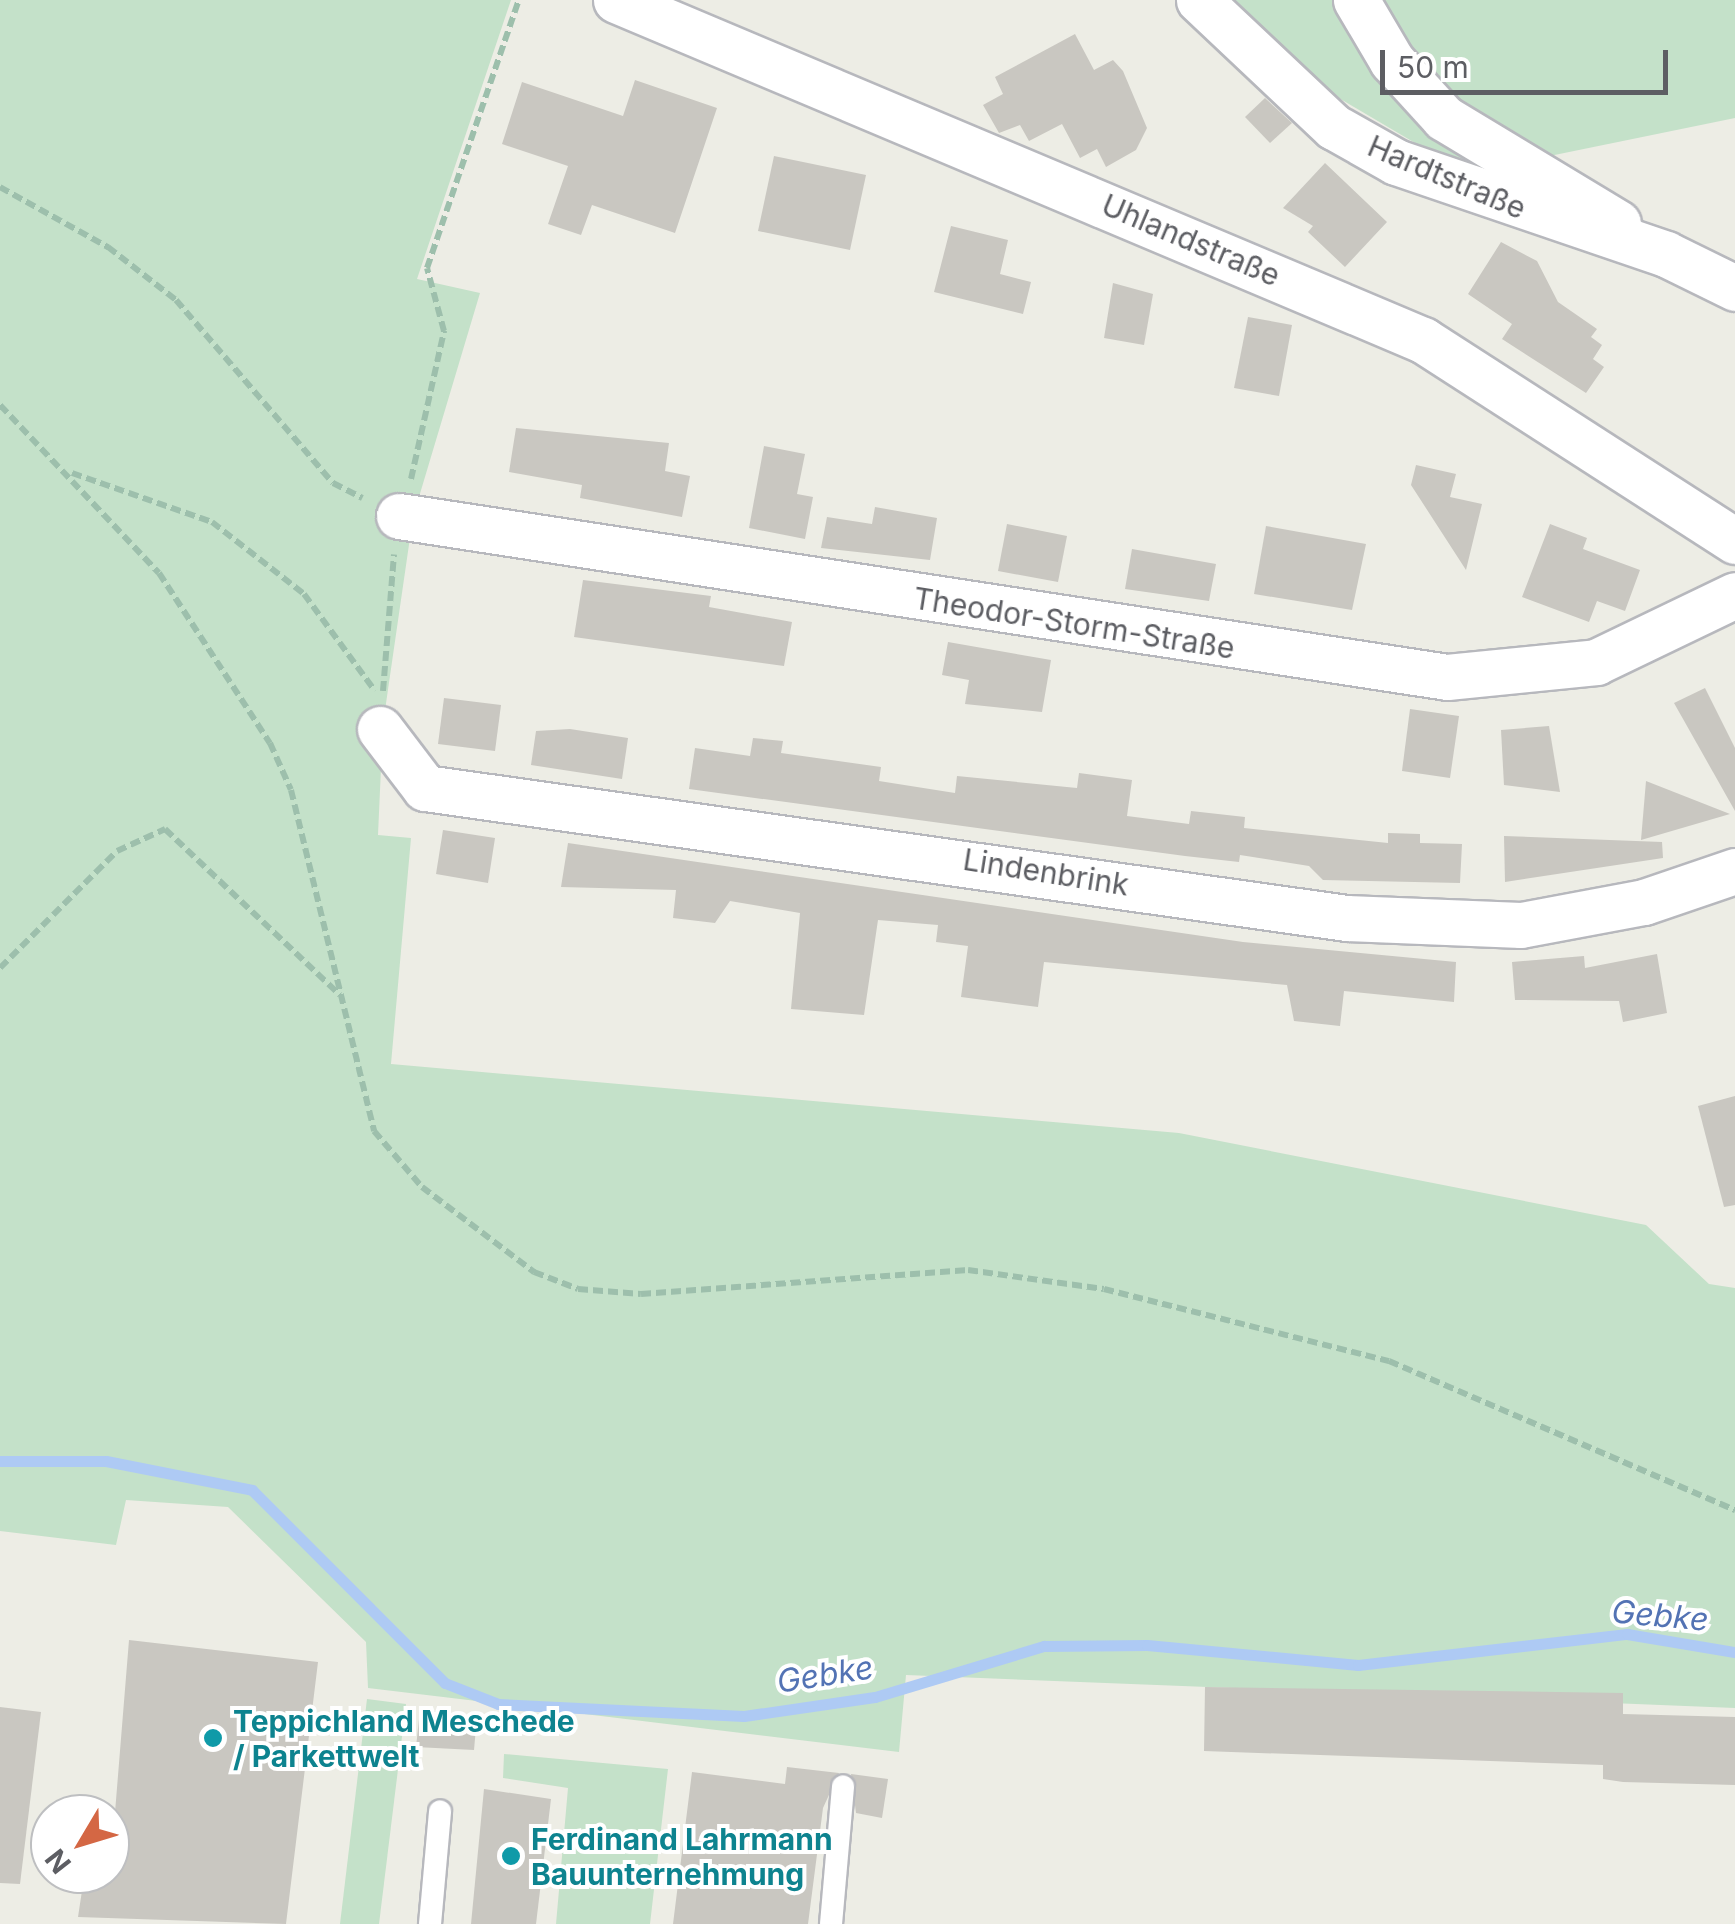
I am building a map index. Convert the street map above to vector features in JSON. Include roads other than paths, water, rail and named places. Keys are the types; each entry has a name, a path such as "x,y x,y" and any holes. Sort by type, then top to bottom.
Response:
{"street":[{"name":"Uhlandstraße","path":"616,0 1423,340 1735,541"},
{"name":"Hardtstraße","path":"1199,0 1279,81 1384,155 1666,254 1735,288"},
{"path":"1356,0 1392,61 1444,118 1666,254"},
{"name":"Theodor-Storm-Straße","path":"400,516 1447,677 1596,662 1735,595"},
{"name":"Lindenbrink","path":"380,730 425,788 1347,918 1521,925 1644,902 1735,870"}],"lane":[{"path":"831,1924 844,1787"},
{"path":"430,1924 440,1811"}],"waterway":[{"name":"Gebke","path":"0,1461 106,1461 252,1490 445,1683 498,1704 744,1716 875,1697 1044,1646 1147,1645 1358,1665 1627,1634 1735,1652"}],"place":[{"name":"Teppichland Meschede / Parkettwelt","path":"213,1738"},
{"name":"Ferdinand Lahrmann Bauunternehmung","path":"511,1856"}]}
